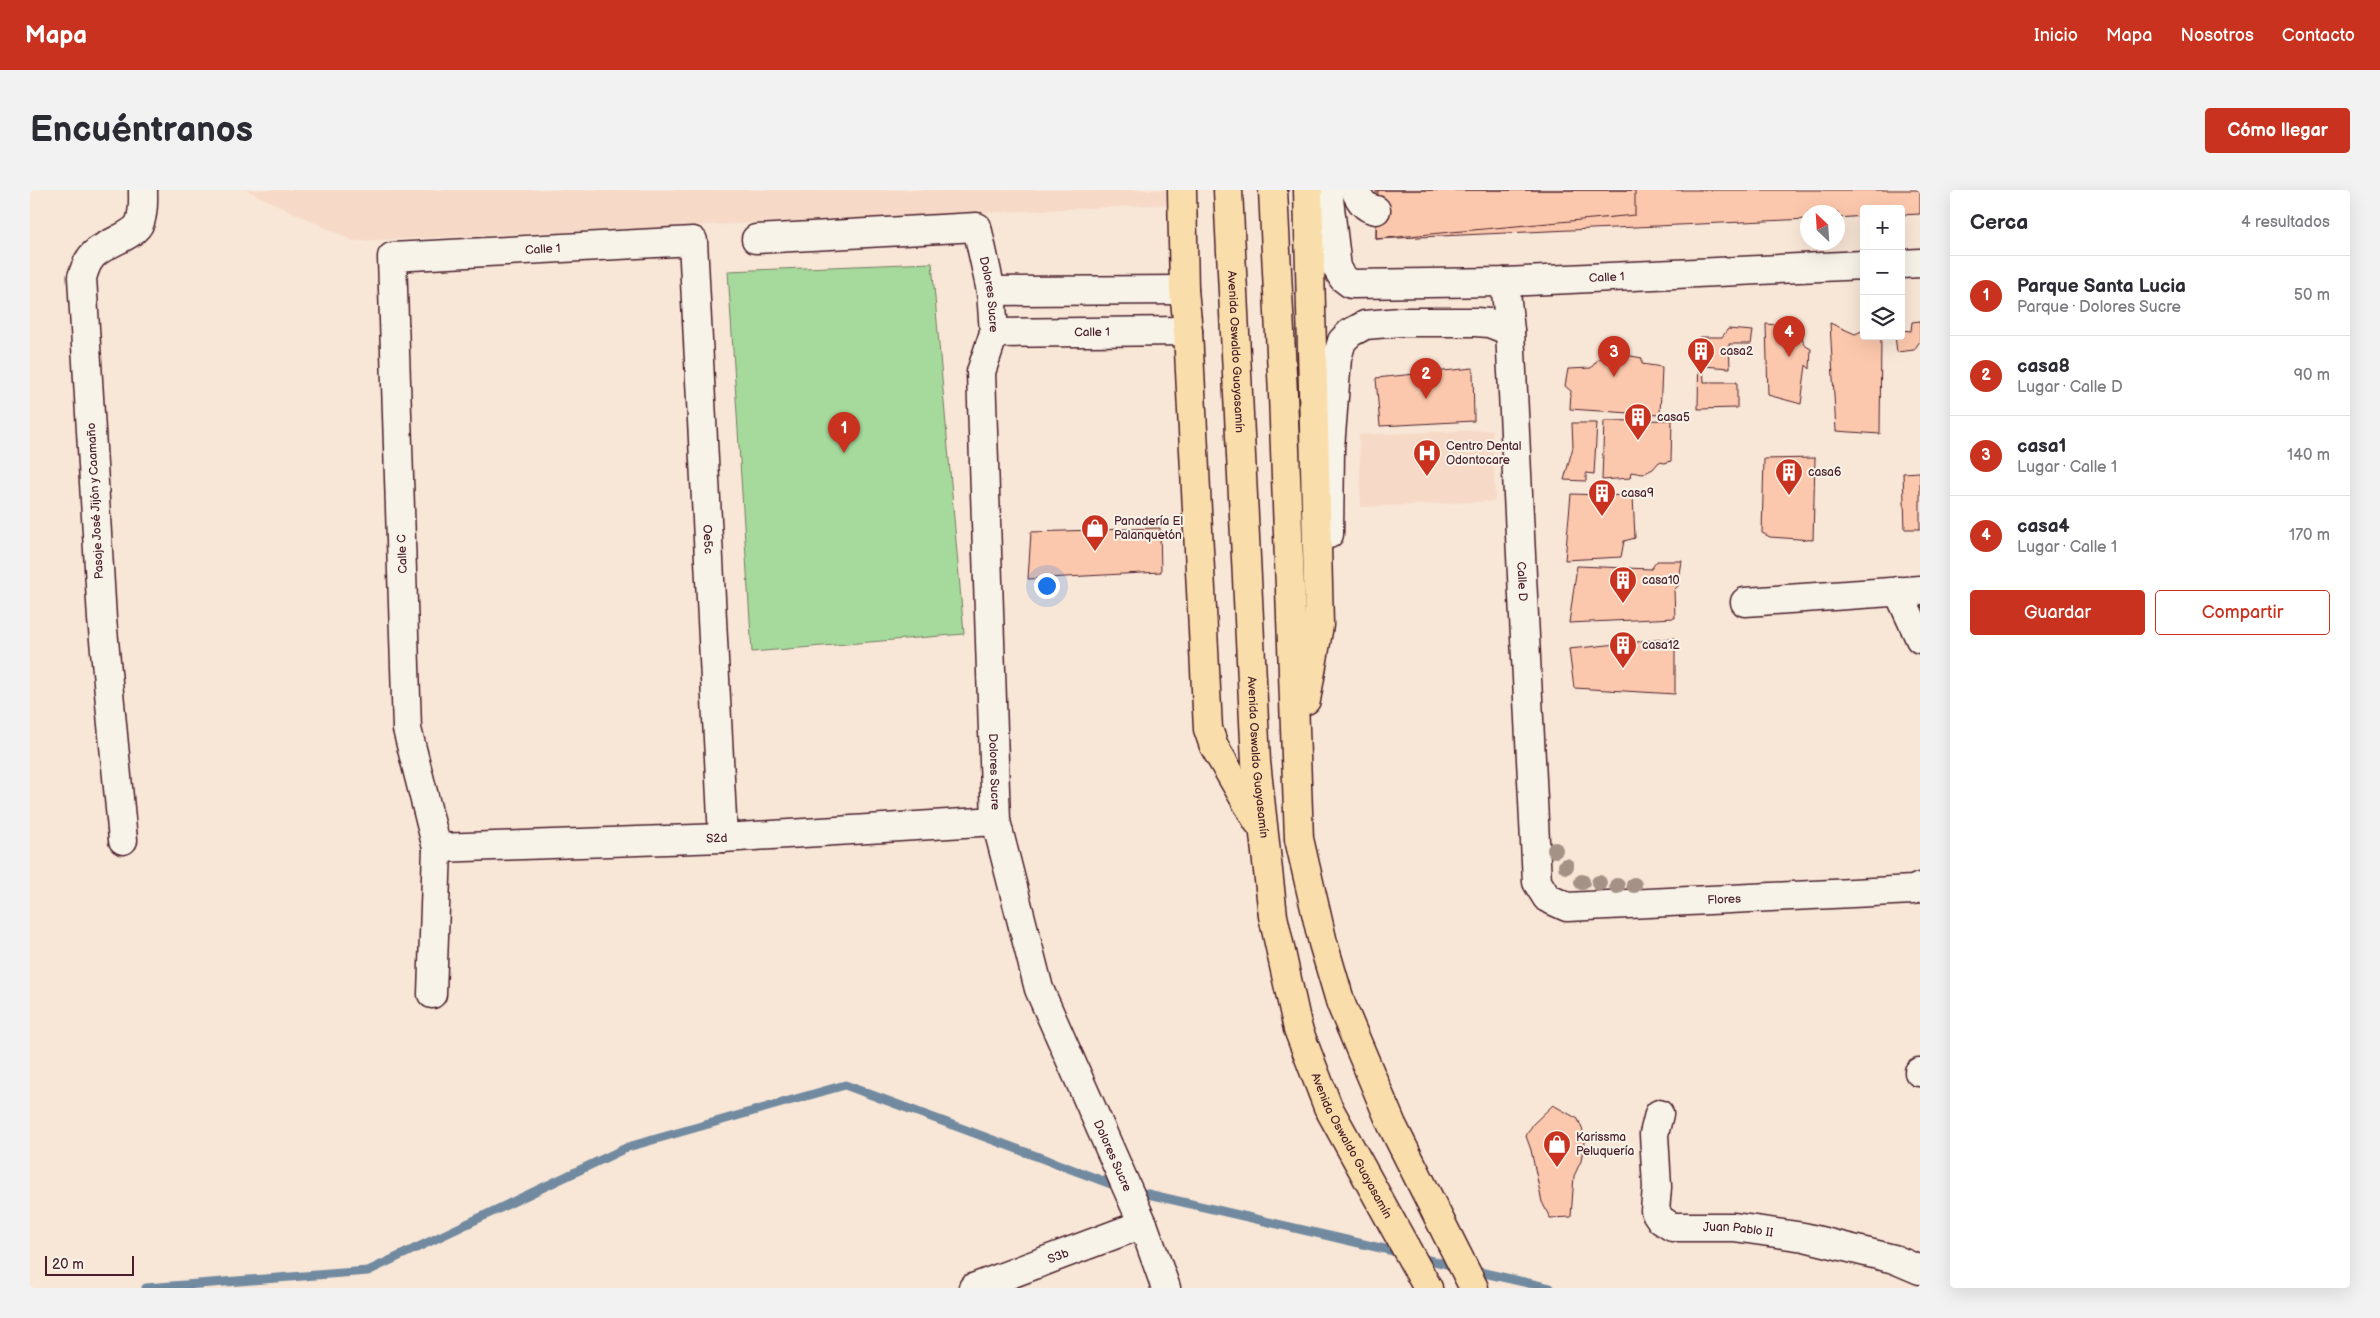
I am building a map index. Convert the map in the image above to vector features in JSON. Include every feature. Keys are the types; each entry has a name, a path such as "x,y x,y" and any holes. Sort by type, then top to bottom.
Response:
{"main road":[{"path":"1182,190 1184,290 1188,332 1208,729 1214,746 1263,829"},
{"name":"Avenida Oswaldo Guayasamín","path":"1228,190 1255,744 1273,916 1298,1029 1328,1107 1428,1288"},
{"path":"1273,190 1283,394 1299,839 1323,943 1341,1004 1392,1125 1474,1288"},
{"path":"1296,756 1319,625 1308,190"}],"street":[{"name":"Pasaje José Jijón y Caamaño","path":"123,840 102,619 82,277 90,259 103,247 126,235 140,224 143,210 143,190"},
{"name":"Calle 1","path":"1328,190 1337,268 1343,278 1350,284 1505,282 1860,265"},
{"path":"1355,190 1361,201 1368,208 1376,210"},
{"name":"Dolores Sucre","path":"756,239 977,227 991,291 994,333 981,372 996,821 1039,989 1143,1224 1166,1288"},
{"name":"Calle 1","path":"392,257 693,241"},
{"name":"Oe5c","path":"693,241 723,838"},
{"name":"Calle C","path":"392,257 407,729 437,848 432,994"},
{"path":"1905,264 1920,263"},
{"name":"Calle D","path":"1505,282 1510,332 1537,882"},
{"path":"991,291 1184,290"},
{"path":"1319,625 1329,544 1330,448 1337,358 1342,341 1350,333 1365,325 1400,322 1489,323 1510,332"},
{"name":"Calle 1","path":"994,333 1188,332"},
{"path":"1745,602 1909,591 1920,639"},
{"name":"S2d","path":"437,848 723,838 996,821"},
{"name":"Flores","path":"1537,882 1547,898 1568,907 1914,890 1920,887"},
{"name":"Juan Pablo II","path":"1659,1114 1654,1134 1657,1187 1655,1211 1661,1220 1672,1227 1734,1227 1804,1237 1894,1259 1920,1270"},
{"name":"S3b","path":"973,1288 1143,1224"}],"shaded area":[{"path":"246,190 1172,190 1175,204 354,241"},
{"name":"Centro Dental Odontocare","path":"1492,430 1495,501 1361,507 1359,435"}],"green space":[{"path":"932,263 964,634 752,652 728,271"}],"building":[{"path":"1376,190 1920,190 1920,214 1905,215 1905,205 1860,205 1860,216 1845,217 1845,205 1800,205 1800,219 1376,239"},
{"path":"1378,190 1635,190 1635,215 1376,239"},
{"path":"1920,321 1920,341 1914,350 1897,352 1896,340 1905,340 1905,330 1911,331 1912,322"},
{"path":"1830,323 1855,334 1860,332 1860,340 1881,340 1880,434 1836,431"},
{"path":"1766,324 1800,327 1804,345 1811,349 1810,369 1806,365 1801,404 1768,395"},
{"name":"casa2","path":"1728,329 1753,331 1751,344 1729,344 1730,368 1703,366 1704,382 1737,382 1737,408 1698,409 1699,337 1722,337"},
{"path":"1620,354 1642,358 1642,364 1662,367 1660,415 1570,409 1571,391 1565,386 1568,369 1591,368 1599,358 1614,361"},
{"path":"1473,368 1474,421 1380,426 1376,378"},
{"name":"casa5","path":"1672,420 1671,461 1659,462 1653,469 1643,474 1631,472 1630,478 1602,480 1604,421"},
{"path":"1572,423 1597,423 1594,474 1586,473 1586,481 1564,480 1573,447"},
{"name":"casa6","path":"1815,458 1813,540 1770,537 1762,533 1764,459"},
{"path":"1920,472 1920,529 1905,529 1903,473"},
{"name":"casa9","path":"1571,494 1633,496 1635,538 1624,541 1621,557 1565,560"},
{"name":"Panadería El Palanquetón","path":"1160,528 1161,572 1028,579 1031,532"},
{"name":"casa10","path":"1657,561 1682,561 1678,586 1674,590 1675,618 1569,623 1577,566 1651,569"},
{"name":"casa12","path":"1675,638 1675,694 1574,688 1569,649"},
{"name":"Karissma Peluquería","path":"1553,1105 1578,1119 1585,1136 1581,1161 1574,1176 1571,1217 1550,1218 1542,1202 1531,1150 1526,1136 1533,1124"}],"waterway":[{"path":"146,1288 368,1271 628,1147 845,1085 1122,1188"},
{"path":"1135,1191 1402,1253"},
{"path":"1417,1257 1458,1267"},
{"path":"1471,1270 1550,1288"}],"place":[{"name":"casa4","path":"1789,357"},
{"name":"casa2","path":"1701,375"},
{"name":"casa1","path":"1614,377"},
{"name":"casa8","path":"1426,399"},
{"name":"casa5","path":"1638,441"},
{"name":"Parque Santa Lucia","path":"844,453"},
{"name":"Centro Dental Odontocare","path":"1427,477"},
{"name":"casa6","path":"1789,496"},
{"name":"casa9","path":"1602,517"},
{"name":"Panadería El Palanquetón","path":"1095,552"},
{"name":"casa10","path":"1623,604"},
{"name":"casa12","path":"1623,669"},
{"name":"Karissma Peluquería","path":"1557,1168"}]}
